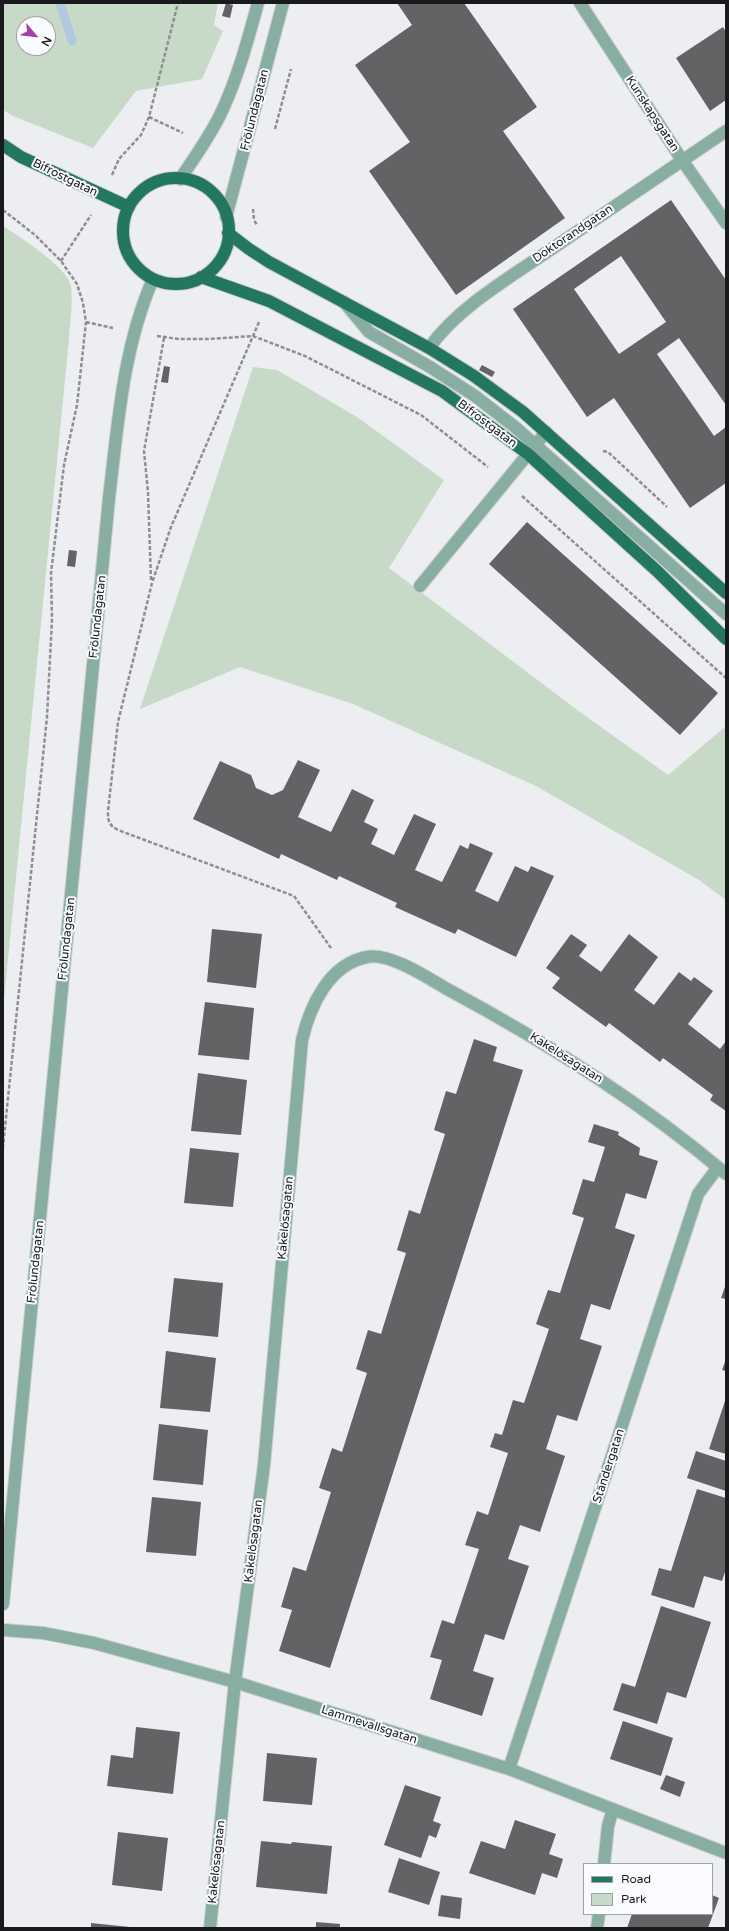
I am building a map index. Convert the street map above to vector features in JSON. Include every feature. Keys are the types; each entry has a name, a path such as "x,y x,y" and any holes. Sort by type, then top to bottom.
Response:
{"main road":[{"name":"Bifrostgatan","path":"3,145 22,157 129,207"},
{"path":"180,179 200,185 209,191 220,203 226,217 228,232 226,246 221,258 212,269 201,277 190,282 177,284 165,283 153,279 136,266 126,248 123,227 129,207 142,191 150,185 160,181 180,179"},
{"path":"228,232 249,249 269,262 429,348 474,376 523,412 726,593"},
{"name":"Bifrostgatan","path":"201,277 269,301 442,391 528,454 657,571 726,639"}],"street":[{"path":"180,179 203,146 222,111 238,70 258,3"},
{"name":"Frölundagatan","path":"226,217 283,3"},
{"name":"Kunskapsgatan","path":"580,3 682,160 726,223"},
{"name":"Doktorandgatan","path":"429,348 436,338 466,310 504,281 726,131"},
{"name":"Frölundagatan","path":"3,1604 110,498 124,372 143,302 153,279"},
{"path":"344,302 368,332 430,367 475,396 536,445 726,614"},
{"path":"420,586 546,432"},
{"name":"Kakelösagatan","path":"210,1928 235,1682 264,1466 302,1040 307,1016 317,997 328,982 343,967 368,956 386,958 419,973 492,1013 593,1074 722,1170"},
{"name":"Ständergatan","path":"509,1769 698,1194 722,1170"},
{"name":"Lammevallsgatan","path":"3,1630 43,1633 94,1643 235,1682 509,1769 726,1853"},
{"path":"604,1863 608,1826 613,1809"},
{"path":"597,1928 599,1915"}],"path":[{"path":"61,261 84,228 120,159 141,135 149,118 178,3"},
{"path":"149,118 182,132 203,146"},
{"path":"252,202 254,220 261,231"},
{"path":"3,210 35,235 61,261 77,284 83,303 86,322 77,405 64,465 50,573 52,619 48,717 3,1147"},
{"path":"86,322 164,338 209,339 253,336 171,527 152,583 118,722 108,823 118,830 294,896 343,967"},
{"path":"152,583 148,492 144,451 164,338"},
{"path":"137,450 144,451"}],"green space":[{"path":"3,3 218,3 214,25 223,31 202,79 136,91 93,148 13,116 3,110"},
{"path":"3,226 42,253 62,271 71,286 72,299 3,1009"},
{"path":"253,367 277,370 357,417 444,480 389,568 580,712 668,775 726,726 726,900 699,880 536,786 353,704 240,667 140,709"}],"building":[{"path":"226,3 233,5 230,18 222,16"},
{"path":"397,3 464,3 537,107 503,131 565,218 456,295 369,171 410,142 355,65 412,25"},
{"path":"723,27 726,32 726,100 710,111 676,58"},
{"path":"671,200 726,280 726,405 679,338 657,354 714,436 726,427 726,483 690,508 614,398 587,417 513,309","holes":["621,256 666,322 619,354 574,289"]},
{"path":"482,365 495,372 492,377 479,370"},
{"path":"164,366 170,367 168,383 161,382"},
{"path":"527,522 718,693 680,735 489,564"},
{"path":"69,550 77,551 75,567 67,566"},
{"path":"298,760 320,770 298,817 331,832 352,789 374,800 364,822 378,829 371,844 394,855 414,814 436,824 415,870 442,882 460,845 468,849 470,843 493,853 475,891 498,902 515,866 528,872 531,866 554,876 516,957 458,929 455,934 395,907 397,903 339,876 337,880 281,854 279,859 193,819 220,761 251,775 256,788 272,795 283,790"},
{"path":"212,929 262,934 256,988 207,982"},
{"path":"571,934 587,945 579,956 601,972 629,934 658,957 634,990 654,1005 679,972 691,981 694,977 713,991 688,1024 720,1049 726,1041 726,1111 710,1100 713,1095 663,1058 660,1062 609,1023 606,1027 552,988 560,978 546,968"},
{"path":"205,1002 254,1008 249,1060 198,1055"},
{"path":"474,1039 497,1047 493,1061 523,1070 330,1668 279,1651 292,1610 281,1607 293,1567 306,1571 331,1492 319,1488 332,1448 342,1452 367,1373 356,1369 368,1330 381,1334 406,1253 397,1250 409,1210 420,1214 445,1134 434,1130 446,1091 456,1094"},
{"path":"198,1073 247,1080 241,1135 191,1131"},
{"path":"594,1124 619,1132 618,1135 640,1148 639,1155 658,1161 646,1199 626,1193 615,1228 635,1235 610,1310 591,1304 580,1339 602,1346 577,1421 557,1415 546,1449 565,1456 540,1532 520,1525 508,1559 529,1566 504,1640 485,1634 473,1671 494,1678 482,1716 430,1699 442,1660 430,1657 442,1620 454,1624 479,1549 465,1545 477,1511 488,1515 508,1453 490,1447 495,1433 502,1435 513,1400 524,1403 549,1329 536,1324 548,1290 560,1293 584,1218 572,1214 583,1179 594,1182 605,1147 588,1142"},
{"path":"190,1148 239,1153 233,1207 184,1203"},
{"path":"174,1278 223,1283 218,1337 168,1332"},
{"path":"726,1284 726,1299 721,1298"},
{"path":"166,1351 216,1358 210,1412 160,1408"},
{"path":"726,1359 726,1371 722,1370"},
{"path":"726,1398 726,1454 709,1449"},
{"path":"159,1424 208,1430 203,1485 153,1480"},
{"path":"696,1451 726,1461 726,1491 687,1478"},
{"path":"697,1489 726,1498 726,1569 722,1581 704,1576 694,1608 651,1595 659,1568 671,1571"},
{"path":"152,1497 201,1502 196,1556 146,1552"},
{"path":"661,1606 711,1622 686,1698 667,1692 657,1724 613,1710 622,1683 635,1687"},
{"path":"623,1721 673,1738 661,1776 610,1759"},
{"path":"136,1727 180,1732 173,1794 107,1786 111,1755 133,1758"},
{"path":"267,1753 317,1758 312,1805 263,1801"},
{"path":"666,1775 685,1782 680,1797 660,1789"},
{"path":"405,1785 441,1797 433,1821 441,1824 436,1838 429,1835 421,1858 384,1845"},
{"path":"515,1820 556,1834 549,1854 563,1859 557,1878 542,1873 535,1895 469,1873 481,1841 505,1849"},
{"path":"118,1832 168,1838 162,1891 112,1885"},
{"path":"261,1841 332,1846 327,1894 256,1887"},
{"path":"399,1858 440,1872 429,1905 388,1892"},
{"path":"441,1895 462,1898 460,1919 438,1916"},
{"path":"713,1895 719,1898 713,1914"},
{"path":"632,1915 713,1915 708,1928 627,1928"},
{"path":"316,1922 340,1924 340,1928 316,1928"},
{"path":"91,1923 130,1927 130,1928 91,1928"}],"waterway":[{"path":"60,3 72,41"}]}
